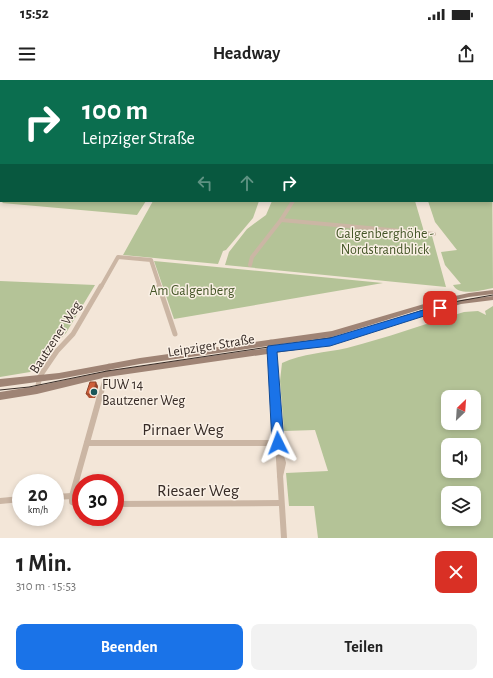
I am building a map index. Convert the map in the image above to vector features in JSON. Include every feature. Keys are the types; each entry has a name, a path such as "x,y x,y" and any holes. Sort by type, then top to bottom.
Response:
{"main road":[{"name":"Leipziger Straße","path":"0,383 108,370 271,346 332,334 441,301 493,292"},
{"name":"Leipziger Straße","path":"271,346 330,342 461,302 493,298"},
{"name":"Leipziger Straße","path":"0,396 37,390 108,370"}],"street":[{"path":"250,265 252,257 281,220 292,202"},
{"path":"281,220 434,234"},
{"name":"Bautzener Weg","path":"37,390 39,379 57,350 73,334 118,257 151,260 175,334"},
{"path":"271,346 284,538"},
{"path":"79,474 108,370"},
{"name":"Pirnaer Weg","path":"87,443 278,446"},
{"path":"64,498 72,499"},
{"path":"0,501 12,500"},
{"name":"Riesaer Weg","path":"124,504 281,503"}],"green space":[{"path":"3,202 145,202 137,215 2,203"},
{"path":"152,202 259,202 253,218 226,250 223,251 218,264 123,255"},
{"name":"Galgenberghöhe - Nordstrandblick","path":"272,202 415,202 425,235 432,236 446,287 225,265 229,252 247,229 266,215"},
{"path":"428,202 492,202 493,288 471,292 456,289 453,285 461,284 445,265 441,252 457,250 435,222"},
{"name":"Am Galgenberg","path":"154,261 383,283 174,319"},
{"path":"0,281 95,285 66,333 30,372 0,377"},
{"path":"493,306 493,538 318,538 314,506 289,506 286,473 328,471 315,430 284,431 280,381 282,363 306,355 339,350 362,344 464,312 478,311 486,315 485,311"}],"building":[{"path":"90,382 96,382 93,394 86,394"}],"tram line":[{"path":"0,390 29,387 107,371 343,336 442,304 493,295"}],"place":[{"name":"FUW 14 Bautzener Weg","path":"94,392"}],"route":[{"path":"278,443 272,349 330,342 440,308"}]}
